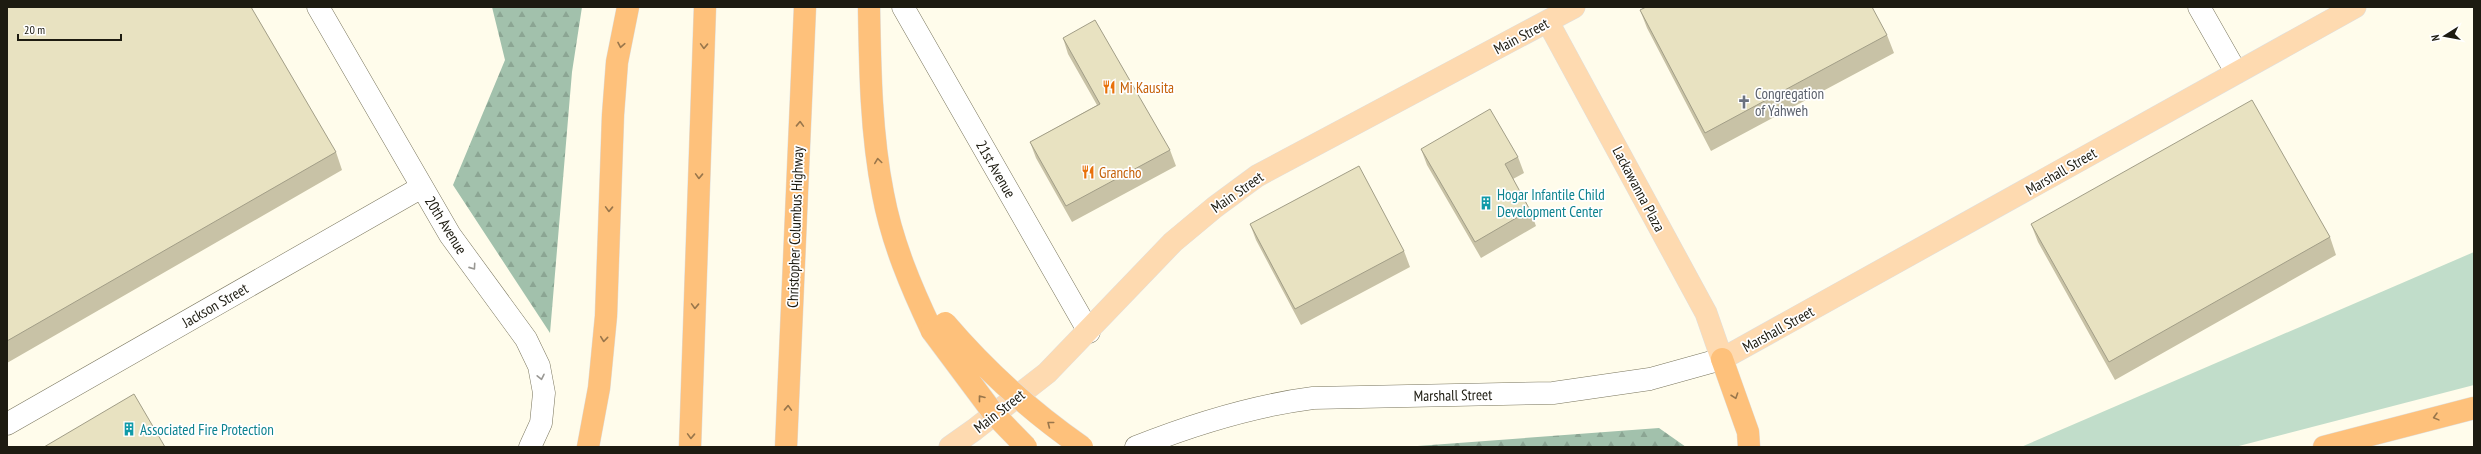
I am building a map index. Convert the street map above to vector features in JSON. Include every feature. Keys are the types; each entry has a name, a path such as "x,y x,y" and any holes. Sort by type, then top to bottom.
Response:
{"highway":[{"path":"588,447 599,388 606,316 610,170 617,62 628,7"},
{"path":"690,447 705,7"},
{"name":"Christopher Columbus Highway","path":"786,447 805,7"},
{"path":"869,7 876,147 883,195 894,240 912,288 939,327 994,414 1026,447"},
{"path":"939,327 1016,398 1082,447"},
{"path":"1722,359 1748,432 1749,447"},
{"path":"2324,447 2474,408"}],"main road":[{"name":"Main Street","path":"950,447 1047,373 1089,332 1173,242 1215,207 1258,176 1574,7"},
{"name":"Marshall Street","path":"1722,359 1985,215 2236,72 2355,7"},
{"name":"Lackawanna Plaza","path":"1548,22 1706,313 1722,359"}],"street":[{"name":"20th Avenue","path":"318,7 450,235 526,339 539,366 544,393 541,423 530,447"},
{"name":"21st Avenue","path":"903,7 1089,332"},
{"path":"2199,7 2236,72"},
{"name":"Jackson Street","path":"7,424 422,187"},
{"name":"Marshall Street","path":"1136,447 1187,427 1278,403 1313,398 1567,391 1650,379 1722,359"}],"green space":[{"path":"492,7 582,7 572,72 550,333 453,185 505,60"},
{"path":"2474,252 2474,385 2235,447 2021,447"},
{"path":"1659,428 1686,447 1404,447"}],"building":[{"path":"7,7 251,7 336,152 7,341"},
{"name":"Congregation of Yahweh","path":"1646,7 1872,7 1887,35 1705,133 1640,10"},
{"path":"1095,20 1170,150 1066,206 1030,142 1100,104 1063,38"},
{"path":"2252,100 2330,237 2109,362 2031,224"},
{"name":"Hogar Infantile Child Development Center","path":"1490,109 1518,157 1505,164 1530,210 1475,242 1421,149"},
{"path":"1359,166 1404,251 1295,309 1250,224"},
{"path":"134,394 165,447 44,447"}],"place":[{"name":"Mi Kausita","path":"1109,87"},
{"name":"Congregation of Yahweh","path":"1744,102"},
{"name":"Grancho","path":"1088,172"},
{"name":"Hogar Infantile Child Development Center","path":"1486,203"},
{"name":"Associated Fire Protection","path":"129,429"}]}
